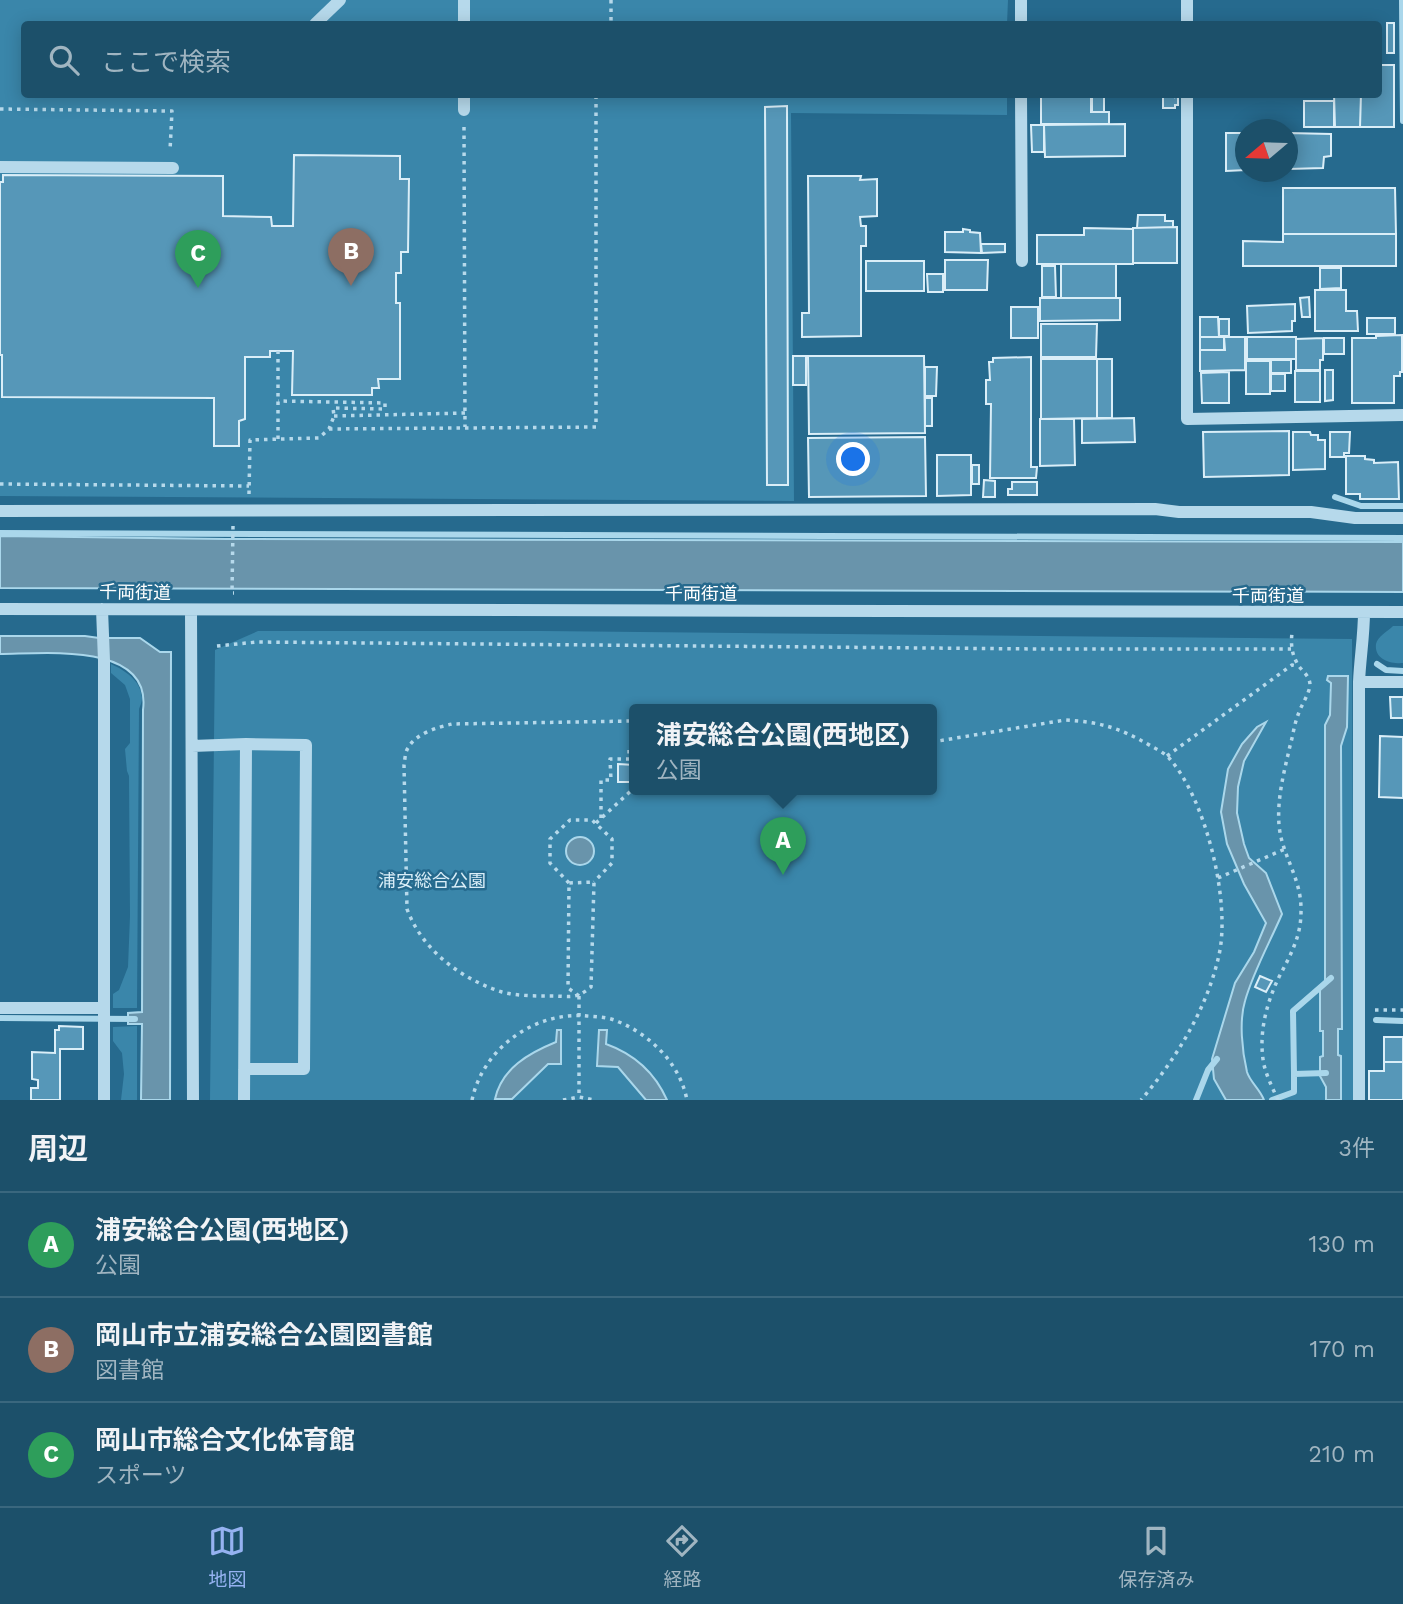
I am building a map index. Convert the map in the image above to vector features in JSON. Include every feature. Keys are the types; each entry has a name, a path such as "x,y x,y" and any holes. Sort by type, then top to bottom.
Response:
{"street":[{"path":"318,21 340,0"},
{"path":"464,0 464,21"},
{"path":"1021,0 1021,21"},
{"path":"1187,0 1187,21"},
{"path":"464,98 464,110"},
{"path":"1021,98 1022,261"},
{"path":"1187,98 1187,419 1403,415"},
{"path":"0,167 173,168"},
{"path":"0,511 1156,509 1179,512 1311,512 1355,518 1403,519"},
{"name":"千両街道","path":"0,609 1403,612"},
{"path":"102,609 104,1100"},
{"path":"191,610 193,1100"},
{"path":"1359,1100 1359,682 1364,612"},
{"path":"1359,682 1403,682"},
{"path":"244,1100 246,744"},
{"path":"192,746 306,745 304,1069 244,1069"},
{"path":"0,1007 104,1016"}],"path":[{"path":"611,0 611,21"},
{"path":"329,429 596,427 596,98"},
{"path":"0,109 172,111 170,151"},
{"path":"464,110 464,427"},
{"path":"278,351 278,439"},
{"path":"249,497 250,440 318,438 329,429 334,408 385,409 385,403 278,401"},
{"path":"334,416 465,413"},
{"path":"0,484 249,486"},
{"path":"232,593 233,532"},
{"path":"1278,1100 1264,1065 1263,1026 1268,1003 1292,953 1300,928 1301,911 1300,891 1284,849 1279,824 1280,795 1298,715 1310,687 1310,681 1298,666 1291,649 1292,632"},
{"path":"216,646 257,642 1291,649"},
{"path":"1167,756 1292,666 1298,666"},
{"path":"937,741 1065,720 1086,721 1113,727 1167,756 1187,787 1200,815 1218,878 1222,929 1219,955 1209,988 1182,1044 1162,1075 1141,1100"},
{"path":"579,996 568,988 569,883 550,863 550,839 570,820 592,820 612,838 612,863 594,882 591,987 579,996 537,996 504,992 475,981 451,967 414,926 407,909 404,765 408,747 416,739 433,728 452,724 629,721"},
{"path":"601,818 601,780 611,780 610,759 629,759"},
{"path":"596,823 629,793"},
{"path":"1218,878 1284,849"},
{"path":"569,883 594,882"},
{"path":"579,996 579,1097"},
{"path":"1359,1010 1403,1010"},
{"path":"472,1100 483,1071 493,1056 511,1039 532,1026 567,1015 617,1021 650,1041 676,1070 687,1100"},
{"path":"563,1100 579,1097 594,1100"}],"green space":[{"path":"0,0 1008,0 1007,21 21,21 21,98 1007,98 1007,115 791,113 794,501 0,496"},
{"path":"1393,626 1403,626 1403,663 1385,660 1376,649 1378,639"},
{"name":"浦安総合公園","path":"258,631 1352,639 1354,1100 210,1100 215,650"},
{"path":"111,664 135,681 142,698 139,709 137,1008 113,1008 113,994 119,990 128,967 129,776 125,749 130,743 130,699 125,685 111,673"},
{"path":"137,1026 137,1100 121,1100 124,1074 122,1053 113,1041 113,1027"}],"shaded area":[{"path":"0,536 1403,542 1403,592 0,588"},
{"path":"0,636 140,638 160,652 171,652 170,1100 141,1100 142,1024 128,1024 128,1013 142,1012 141,688 130,672 113,662 91,656 0,654"},
{"path":"1328,676 1348,676 1347,727 1341,746 1342,1029 1338,1029 1338,1055 1341,1056 1341,1100 1326,1100 1326,1087 1320,1076 1323,1031 1320,1031 1320,988 1325,982 1325,725 1330,715 1331,683 1327,680"},
{"path":"1266,722 1244,761 1238,787 1237,813 1249,858 1266,873 1282,914 1252,979 1242,1018 1247,1072 1264,1100 1226,1100 1214,1079 1212,1059 1235,983 1254,952 1266,923 1244,884 1227,844 1221,812 1228,769 1242,744 1257,727"},
{"path":"580,837 590,841 594,851 590,861 580,865 570,861 566,851 570,841"},
{"path":"557,1030 561,1030 561,1064 548,1064 512,1099 495,1099 510,1070 536,1051 556,1042"},
{"path":"599,1030 607,1030 606,1044 626,1053 650,1073 667,1100 646,1100 618,1067 597,1066"}],"building":[{"path":"1387,23 1394,23 1394,53 1387,53"},
{"path":"1382,65 1394,65 1394,127 1360,127 1361,98 1382,98"},
{"path":"1041,98 1091,98 1091,112 1109,112 1109,124 1041,124"},
{"path":"1092,98 1104,98 1104,112 1092,112"},
{"path":"1163,98 1178,98 1175,108 1163,108"},
{"path":"1334,98 1361,98 1360,127 1335,127"},
{"path":"1304,101 1334,101 1334,127 1304,127"},
{"path":"787,106 788,485 767,485 765,107"},
{"path":"1125,124 1125,156 1045,157 1044,125"},
{"path":"1031,125 1044,125 1044,152 1032,152"},
{"path":"1226,133 1235,133 1235,171 1226,171"},
{"path":"1298,133 1331,134 1331,156 1324,157 1323,168 1298,169"},
{"path":"294,155 400,156 400,179 409,179 408,252 401,252 401,273 396,273 396,303 400,303 400,379 378,379 379,388 372,388 372,395 292,395 293,351 270,351 270,357 245,357 245,419 239,421 239,446 214,446 214,398 2,397 0,182 3,182 3,175 223,176 223,216 271,217 272,226 293,226"},
{"path":"808,176 861,176 860,180 877,179 877,216 860,217 861,226 866,226 866,246 861,246 861,336 802,337 802,313 809,313"},
{"path":"1283,188 1395,188 1396,234 1283,234"},
{"path":"1138,215 1165,215 1165,221 1173,221 1173,227 1137,228"},
{"path":"1177,227 1177,263 1133,263 1133,228"},
{"path":"1084,228 1133,229 1133,264 1037,264 1037,235 1084,235"},
{"path":"963,229 980,233 981,253 945,252 945,232 963,232"},
{"path":"1283,234 1396,234 1396,266 1243,266 1243,241 1283,242"},
{"path":"981,244 1005,244 1005,252 982,253"},
{"path":"945,260 988,260 987,290 945,290"},
{"path":"866,261 924,261 924,291 866,291"},
{"path":"1061,264 1116,264 1116,298 1061,298"},
{"path":"1042,266 1055,266 1056,297 1042,297"},
{"path":"1320,268 1341,268 1341,288 1320,289"},
{"path":"927,274 943,274 943,292 928,292"},
{"path":"1315,290 1346,290 1346,311 1357,311 1358,331 1315,331"},
{"path":"1309,297 1310,317 1302,317 1300,298"},
{"path":"1040,298 1120,298 1120,320 1040,321"},
{"path":"1295,304 1292,331 1248,333 1247,306"},
{"path":"1011,307 1038,307 1038,338 1011,338"},
{"path":"1200,317 1218,317 1219,337 1200,337"},
{"path":"1367,318 1395,318 1395,334 1367,334"},
{"path":"1219,319 1229,319 1229,336 1219,336"},
{"path":"1041,324 1097,324 1096,357 1041,357"},
{"path":"1402,335 1402,372 1400,376 1394,376 1394,403 1352,403 1352,338"},
{"path":"1200,337 1224,337 1224,350 1200,350"},
{"path":"1224,337 1245,337 1245,370 1200,371 1200,350 1225,350"},
{"path":"1247,337 1296,337 1296,359 1247,359"},
{"path":"1323,338 1320,370 1296,370 1296,339"},
{"path":"1324,338 1344,338 1344,354 1324,354"},
{"path":"793,356 806,356 806,385 793,385"},
{"path":"808,356 924,356 925,433 809,434"},
{"path":"1031,357 1031,467 1037,467 1036,478 990,478 991,404 986,404 986,380 990,380 989,362 993,362 993,358"},
{"path":"1041,359 1097,359 1097,418 1041,419"},
{"path":"1097,359 1112,359 1112,418 1097,418"},
{"path":"1271,360 1291,360 1291,373 1271,373"},
{"path":"1246,361 1270,361 1270,394 1246,394"},
{"path":"925,367 937,367 936,396 925,396"},
{"path":"1325,370 1333,370 1333,400 1325,401"},
{"path":"1295,371 1320,371 1320,402 1295,402"},
{"path":"1229,372 1229,403 1202,403 1201,373"},
{"path":"1271,374 1285,374 1285,391 1271,391"},
{"path":"925,398 932,398 932,426 925,426"},
{"path":"1134,418 1135,442 1082,443 1082,419"},
{"path":"1040,419 1074,419 1075,465 1040,466"},
{"path":"1289,431 1289,475 1204,477 1203,432"},
{"path":"1293,432 1310,432 1311,435 1318,435 1318,440 1325,440 1325,469 1293,470"},
{"path":"1330,432 1350,432 1349,453 1344,453 1344,457 1330,457"},
{"path":"925,437 926,496 809,497 808,438"},
{"path":"937,455 971,455 971,495 937,496"},
{"path":"1346,456 1365,456 1365,459 1374,460 1374,463 1398,462 1399,499 1360,499 1360,494 1346,494"},
{"path":"972,465 979,465 979,484 972,484"},
{"path":"984,480 995,481 995,497 983,497"},
{"path":"1012,482 1037,482 1037,495 1008,495"},
{"path":"1390,697 1403,697 1403,718 1391,718"},
{"path":"1380,736 1403,737 1403,798 1379,797"},
{"path":"618,764 629,765 629,782 618,782"},
{"path":"1260,976 1272,981 1266,992 1255,987"},
{"path":"59,1026 83,1027 83,1049 60,1049 60,1100 31,1100 31,1088 38,1088 38,1080 32,1079 32,1052 55,1053 55,1030 59,1030"},
{"path":"1384,1037 1403,1037 1403,1062 1384,1062"},
{"path":"1384,1062 1403,1062 1403,1100 1369,1100 1369,1071 1384,1071"}],"waterway":[{"path":"1402,0 1403,121"},
{"path":"1335,497 1361,506 1403,506"},
{"path":"0,533 1403,538"},
{"path":"1377,664 1386,670 1403,671"},
{"path":"1294,1074 1293,1011 1331,978"},
{"path":"0,1018 135,1019"},
{"path":"1376,1020 1403,1021"},
{"path":"1196,1100 1208,1070 1217,1059"},
{"path":"1272,1100 1294,1092 1294,1074 1326,1073"}],"place":[{"name":"岡山市立浦安総合公園図書館","path":"351,286"},
{"name":"岡山市総合文化体育館","path":"198,288"},
{"name":"浦安総合公園(西地区)","path":"783,875"}]}
